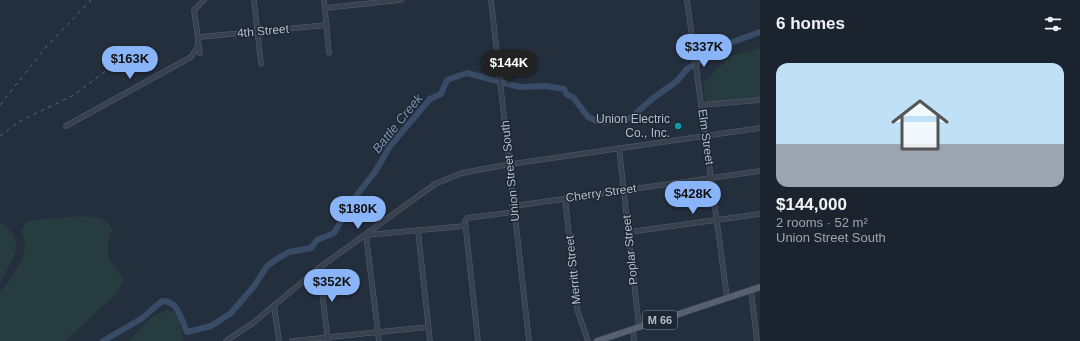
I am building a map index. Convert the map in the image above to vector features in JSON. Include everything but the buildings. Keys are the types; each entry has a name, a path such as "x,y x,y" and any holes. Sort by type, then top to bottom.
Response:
{"main road":[{"name":"M 66","path":"597,341 760,287"}],"street":[{"path":"200,53 199,37 194,14 195,8 204,0"},
{"path":"254,0 261,64"},
{"path":"324,0 329,53"},
{"path":"325,8 401,0"},
{"name":"Union Street South","path":"491,0 529,341"},
{"name":"Elm Street","path":"687,0 727,297"},
{"name":"4th Street","path":"199,37 326,25"},
{"path":"66,126 191,57 197,48 199,37"},
{"path":"701,106 760,100"},
{"path":"228,341 253,323 319,268 366,235 397,210 447,178 475,170 509,164 760,128"},
{"name":"Poplar Street","path":"619,148 629,232 636,328 634,341"},
{"name":"Cherry Street","path":"514,206 760,171"},
{"name":"Merritt Street","path":"565,198 577,309 588,341"},
{"path":"478,341 465,223 467,218 514,212"},
{"path":"629,232 760,214"},
{"path":"366,235 418,231 465,223"},
{"path":"418,231 430,341"},
{"path":"366,235 379,341"},
{"path":"319,268 327,339"},
{"path":"751,290 757,341"},
{"path":"274,305 279,341"},
{"path":"292,341 327,339 428,327"}],"green space":[{"path":"760,48 760,98 706,103 703,83 731,56"},
{"path":"85,216 105,221 112,230 108,243 108,259 124,279 117,293 65,341 0,341 0,291 12,277 20,264 25,246 21,231 25,223 31,220"},
{"path":"0,222 9,230 16,245 13,259 0,285"},
{"path":"166,310 177,312 184,341 129,341 151,318"}],"waterway":[{"name":"Battle Creek","path":"103,341 141,319 162,301 168,302 176,308 187,332 211,326 231,313 255,285 267,266 289,252 311,248 317,240 334,233 356,196 375,172 390,146 430,99 441,94 447,80 467,73 520,87 546,86 564,89 567,95 573,97 588,117 597,121 607,122 631,118 652,99 677,81 687,69 730,43 760,32"}],"railway":[{"path":"0,105 46,47 91,0"},
{"path":"0,136 20,121 74,95 127,55"}],"place":[{"name":"Union Electric Co., Inc.","path":"678,126"}]}
